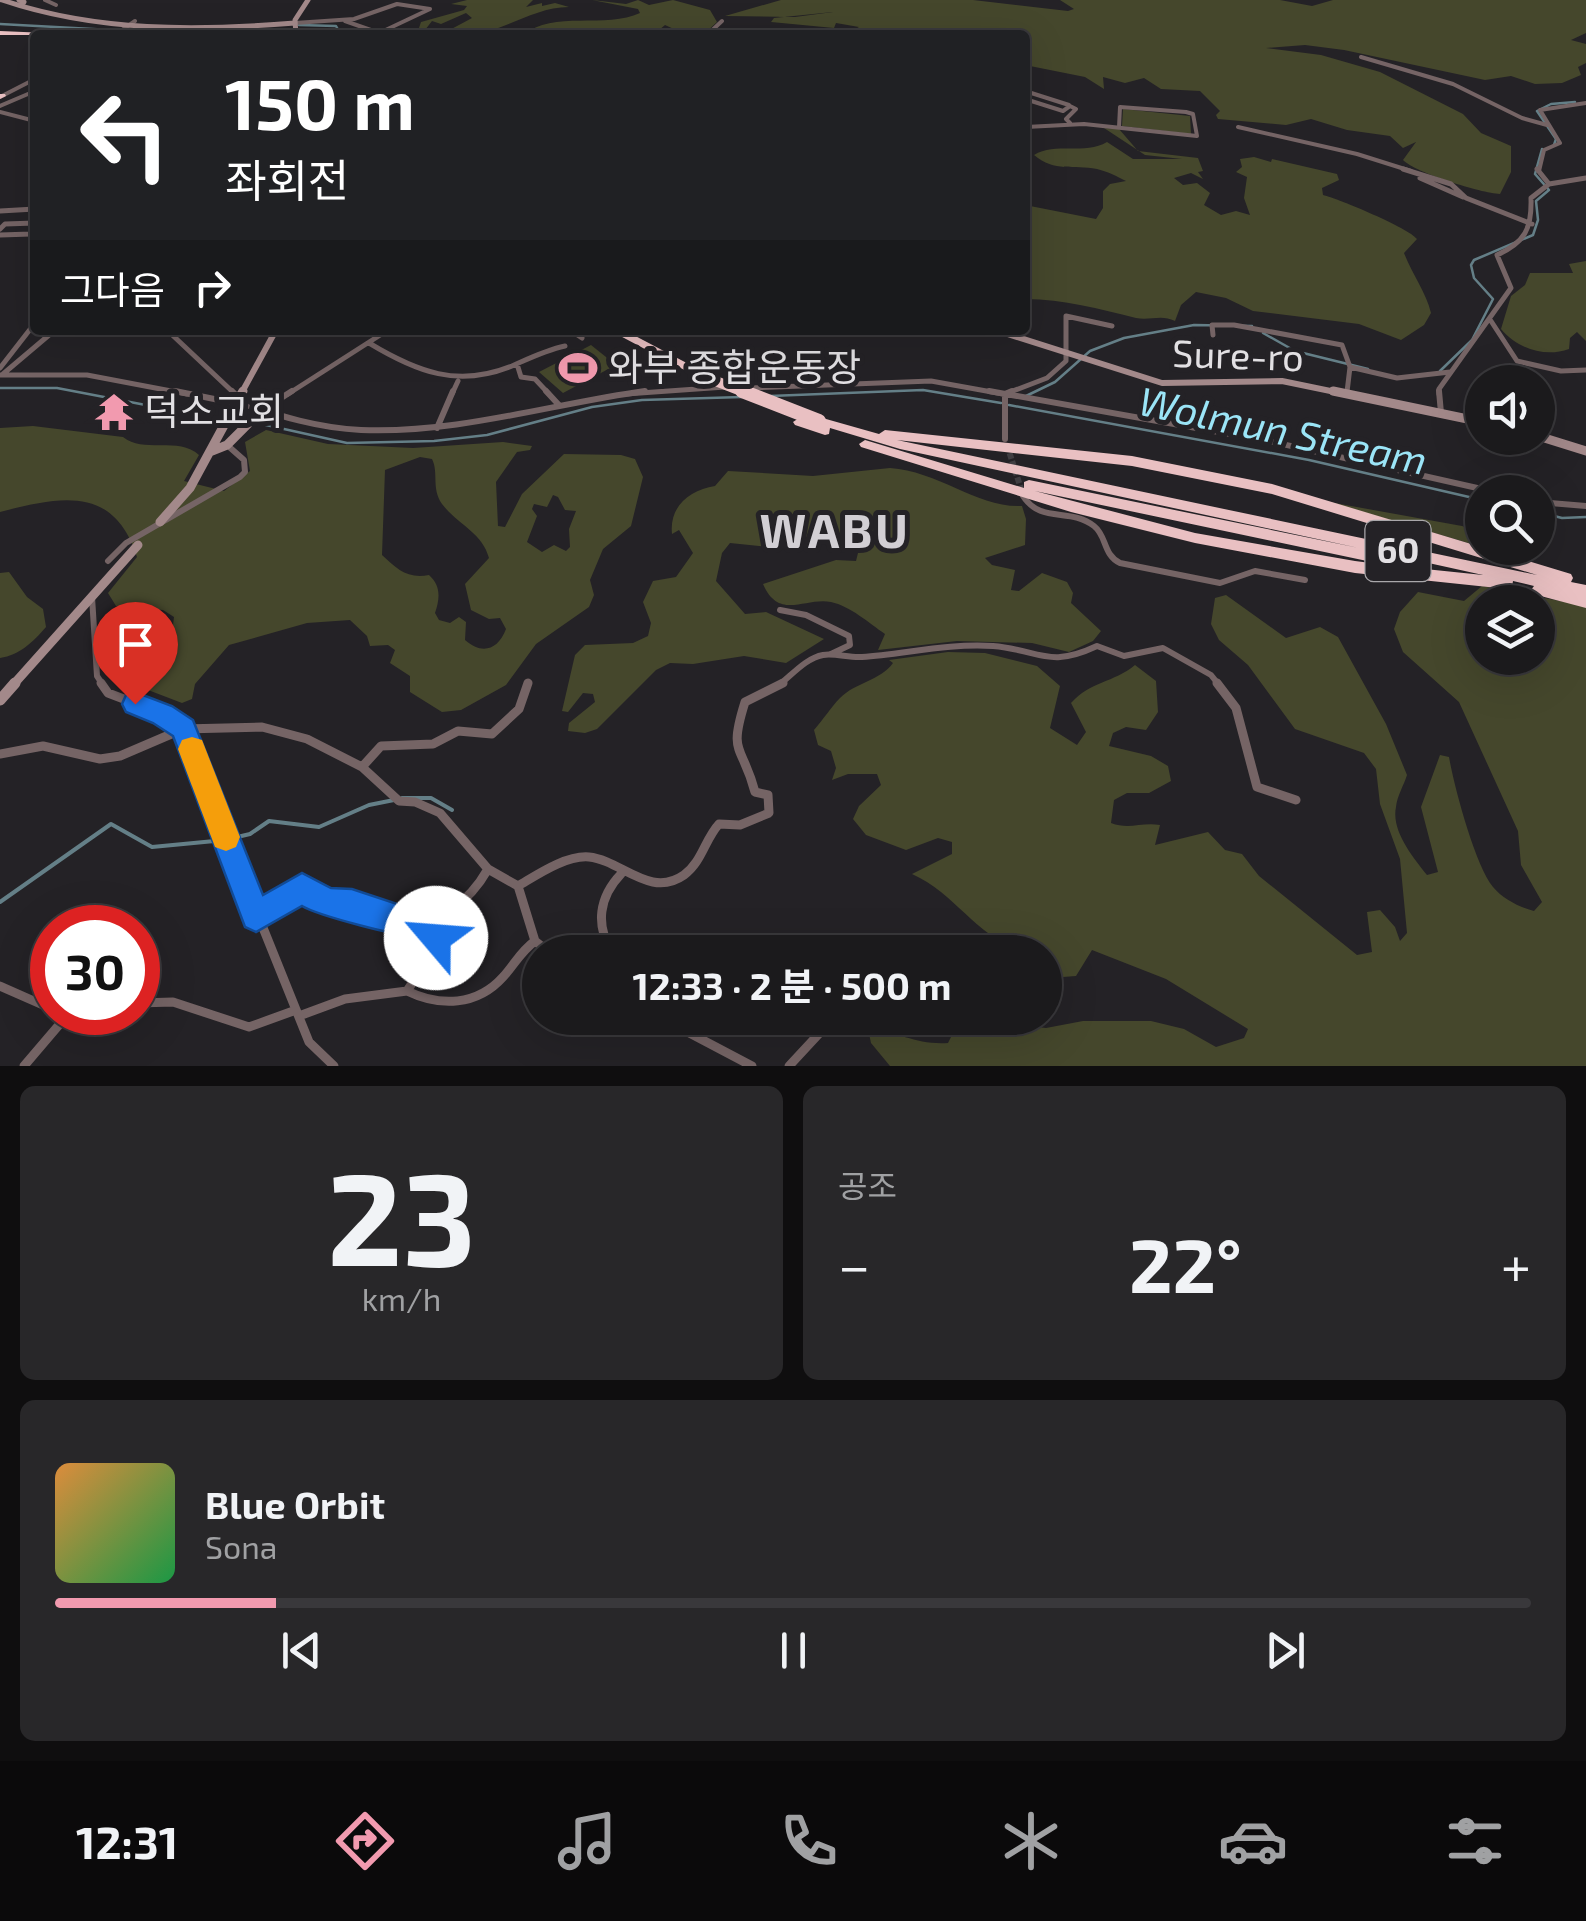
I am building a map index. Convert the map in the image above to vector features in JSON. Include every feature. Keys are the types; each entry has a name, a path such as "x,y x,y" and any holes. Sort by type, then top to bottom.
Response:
{"highway":[{"path":"0,37 30,36"},
{"path":"0,37 30,39"},
{"name":"60","path":"612,335 695,380 798,422 933,464 1586,602"},
{"name":"60","path":"626,335 713,380 900,446 1586,588"},
{"path":"849,430 1132,461 1272,490 1586,588"}],"street":[{"path":"22,1 32,0"},
{"path":"45,0 56,5"},
{"path":"5,3 73,16 158,24 277,23 299,12 308,0"},
{"path":"305,30 396,2 430,9 383,30"},
{"path":"5,3 56,15 116,22 277,23 293,30"},
{"path":"297,30 299,12"},
{"path":"345,20 366,30"},
{"path":"712,30 722,21"},
{"path":"116,22 123,29"},
{"path":"123,29 134,22"},
{"path":"123,29 158,24"},
{"path":"1362,57 1452,83 1481,95 1514,118 1545,124"},
{"path":"0,102 30,83"},
{"path":"0,102 30,93"},
{"path":"1030,93 1076,108 1069,122"},
{"path":"1030,100 1063,111 1070,106"},
{"path":"0,102 30,118"},
{"path":"1547,186 1537,169 1544,150 1560,144 1539,113 1542,109 1584,103"},
{"path":"1030,127 1069,122 1196,136 1193,114 1186,112 1120,107 1119,127"},
{"path":"1238,126 1366,156 1532,224"},
{"path":"1441,414 1439,389 1491,321 1510,288 1497,255 1520,242 1532,224 1531,198 1547,186 1586,178"},
{"path":"0,211 30,209"},
{"path":"30,226 4,224 0,232 30,234"},
{"path":"1005,395 1047,378 1075,358 1066,316 1112,326"},
{"path":"1491,321 1516,361 1562,371 1586,370"},
{"path":"1213,335 1215,325 1342,345 1349,364 1347,392"},
{"path":"1,372 30,331"},
{"path":"1,372 49,335"},
{"path":"172,335 236,400 259,414 355,429 437,428 544,408 556,402 684,386 786,387 931,381 1296,446 1465,485"},
{"path":"160,522 190,488 273,335"},
{"path":"212,451 227,445 259,414 309,378 381,335"},
{"path":"578,335 582,338"},
{"name":"Sure-ro","path":"1009,335 1162,383 1271,381 1347,392 1465,419"},
{"path":"369,343 434,378 459,380 565,346"},
{"path":"517,364 521,377 532,377 556,402"},
{"path":"1349,364 1397,378 1451,372"},
{"path":"1,372 92,374 236,400"},
{"path":"437,428 459,380"},
{"path":"1005,395 1002,413 1006,439"},
{"path":"1555,441 1586,451"},
{"path":"108,560 126,543 240,476 244,460 227,445"},
{"path":"1024,496 1029,508 1038,514 1073,516 1092,523 1100,529 1109,555 1123,566 1177,572 1217,584 1228,583 1240,572 1249,570 1305,580"},
{"path":"1555,503 1586,506"},
{"path":"0,700 138,545"},
{"path":"92,596 101,686 108,693 163,714 183,728 310,1042 334,1066"},
{"path":"518,886 578,857 598,860 621,874 661,884 676,882 697,862 713,828 719,824 750,823 769,813 768,796 755,792 747,762 734,745 742,708 745,702 782,684 813,658 850,646 849,636 806,615 780,610"},
{"path":"830,654 859,657 936,647 994,646 1054,659 1072,658 1096,646 1124,656 1163,648 1210,675 1236,708 1256,787 1296,800"},
{"path":"362,768 381,746 433,744 458,731 492,734 519,709 528,682"},
{"path":"0,754 44,746 100,759 120,756 183,728 262,727 308,740 362,768 396,797 435,806 488,869 518,886 532,935"},
{"path":"256,916 302,888 327,903 352,904 406,923 433,918 459,905 488,869"},
{"path":"603,935 601,904 621,874"},
{"path":"406,992 434,950 433,918"},
{"path":"160,1002 173,1002 249,1026 345,999 406,992 424,1000 468,1003 496,984 522,951"},
{"path":"0,986 30,999"},
{"path":"24,1066 48,1035"},
{"path":"693,1035 752,1066"},
{"path":"790,1066 818,1035"}],"green space":[{"path":"467,0 533,0 526,7 555,3 569,7 537,13 491,30 450,30 472,18 466,13 441,24 432,21 425,30 419,28 421,22 467,6 451,4"},
{"path":"592,0 626,4 638,0 649,5 673,0 710,10 717,22 708,30 676,30 665,25 659,30 533,30 564,21 627,18 640,13 638,9"},
{"path":"781,0 973,0 1068,11 1074,9 1060,0 1280,0 1312,6 1333,0 1586,0 1586,33 1571,40 1586,44 1586,63 1578,67 1581,75 1562,83 1535,84 1511,76 1485,80 1344,50 1305,45 1266,48 1321,55 1380,72 1463,114 1481,133 1511,146 1511,172 1500,194 1449,182 1410,165 1403,160 1416,142 1403,148 1390,136 1347,130 1311,119 1286,125 1218,119 1220,111 1200,91 1161,89 1144,78 1125,83 1103,77 1104,89 1085,77 1030,66 1030,30 854,30 859,27 771,22 785,17 725,16"},
{"path":"1123,109 1190,116 1191,134 1122,126"},
{"path":"1104,128 1119,129 1137,150"},
{"path":"1107,142 1133,159 1182,159 1139,151 1198,158 1203,171 1198,172 1203,179 1191,173 1174,178 1183,185 1197,183 1210,193 1204,205 1221,215 1236,211 1250,215 1244,198 1247,177 1236,172 1242,167 1240,159 1272,159 1337,174 1339,180 1322,188 1323,195 1388,221 1417,239 1404,253 1431,313 1424,325 1401,340 1359,324 1253,311 1226,298 1196,292 1181,305 1175,321 1030,299 1030,206 1096,219 1103,208 1103,191 1110,184 1126,181 1097,169 1049,164 1034,155"},
{"path":"1586,261 1586,341 1577,332 1570,338 1569,349 1541,352 1507,336 1501,329 1511,296 1525,285 1530,273 1573,273 1569,264"},
{"name":"와부 종합운동장","path":"591,345 616,365 563,393 539,372"},
{"path":"33,426 191,449 199,455 184,481 224,491 250,471 245,442 266,430 328,444 413,448 503,442 532,446 517,452 496,482 498,526 505,527 522,494 564,454 621,455 635,459 643,477 631,526 603,549 590,580 594,595 589,607 536,644 506,685 461,710 442,712 410,692 410,676 390,663 395,650 388,645 370,646 367,636 350,620 307,623 229,645 195,684 192,699 182,703 148,690 137,681 172,633 174,617 163,610 116,606 108,593 137,557 127,534 114,517 83,502 44,502 0,512 0,428","holes":["420,457 432,459 442,504 486,549 489,558 465,584 471,610 489,619 500,618 506,629 499,642 489,648 477,648 465,640 466,622 459,617 450,623 439,620 435,613 437,588 429,575 408,574 382,555 385,470","553,495 565,510 576,511 569,529 570,547 566,551 554,545 542,552 527,542 537,516 532,509 534,504 547,507"]},
{"path":"890,468 925,475 990,501 1022,506 1025,545 985,558 992,565 1015,570 1011,590 1019,591 1042,573 1067,582 1073,593 1071,603 1101,631 1093,641 1069,652 1032,643 957,641 878,650 885,634 852,611 821,601 785,605 769,595 763,584 836,560 856,561 861,541 853,537 779,548 730,543 722,553 716,581 745,614 766,612 824,639 786,663 744,656 693,664 670,663 656,670 597,729 585,733 568,731 569,723 595,702 593,694 583,693 568,712 562,711 575,655 585,645 633,643 648,636 651,623 643,602 653,581 676,577 693,553 679,530 672,534 674,515 683,501 697,491 715,486 728,471 813,476"},
{"path":"1329,502 1462,526 1465,542"},
{"path":"9,572 27,597 43,609 46,627 26,647 0,658 0,573"},
{"path":"1418,592 1465,600 1465,675 1555,675 1555,600 1586,606 1586,1066 890,1066 871,1043 869,1035 948,1043 952,1035 1062,1035 1062,1025 1083,1021 1151,1021 1184,1029 1216,1047 1244,1038 1248,1029 1166,979 1092,950 1076,976 1062,977 1062,935 992,935 946,896 912,874 952,854 952,842 938,838 906,850 866,835 853,819 859,806 881,785 877,774 848,774 832,780 836,768 831,751 818,745 814,730 846,693 888,669 893,663 889,660 948,652 985,653 1037,666 1060,686 1050,728 1077,745 1086,732 1071,703 1086,690 1135,665 1156,681 1158,712 1146,730 1126,727 1113,733 1109,746 1151,756 1168,766 1171,781 1149,793 1127,793 1114,800 1111,823 1160,825 1155,845 1208,832 1225,850 1242,854 1259,876 1357,955 1372,952 1367,912 1380,910 1395,927 1400,941 1407,933 1400,859 1380,804 1376,769 1364,753 1295,729 1248,665 1219,640 1211,624 1215,598 1226,595 1286,638 1320,627 1338,637 1386,724 1407,775 1398,799 1397,825 1404,843 1427,875 1438,872 1421,807 1440,755 1449,757 1466,825 1486,876 1506,899 1534,911 1542,902 1521,865 1518,831 1459,702 1403,652 1394,629 1400,612"}],"waterway":[{"path":"0,24 111,30"},
{"path":"299,25 336,26 338,30"},
{"path":"154,30 166,29"},
{"path":"204,30 226,29"},
{"path":"1554,145 1556,139 1537,111 1551,104 1575,102"},
{"path":"1440,371 1472,340 1493,299 1474,278 1474,260 1533,235 1538,220 1536,201 1549,190 1535,174 1542,149"},
{"path":"1026,396 1055,382 1090,351 1124,338 1194,325 1252,326"},
{"path":"1263,333 1295,351 1368,369"},
{"path":"0,388 57,388 224,420"},
{"path":"770,396 923,390 1001,403"},
{"path":"257,423 347,443 434,441 487,435 592,407 642,400 742,397"},
{"name":"Wolmun Stream","path":"1009,405 1309,460 1465,496"},
{"name":"Wolmun Stream","path":"1555,516 1586,517"},
{"path":"402,798 431,798 452,810"},
{"path":"233,838 250,834 269,821 319,827 369,805 394,800"},
{"path":"0,902 111,824 152,847 225,840"}],"tunnel":[{"path":"1007,445 1023,495"}],"slow traffic":[{"path":"192,749 226,837"}],"place":[{"name":"와부 종합운동장","path":"578,368"},
{"name":"덕소교회","path":"114,412"}],"district":[{"name":"WABU","path":"835,531"}],"route":[{"path":"135,704 163,714 183,728 256,916 302,888 327,903 352,904 406,923 433,918 436,938"}]}
